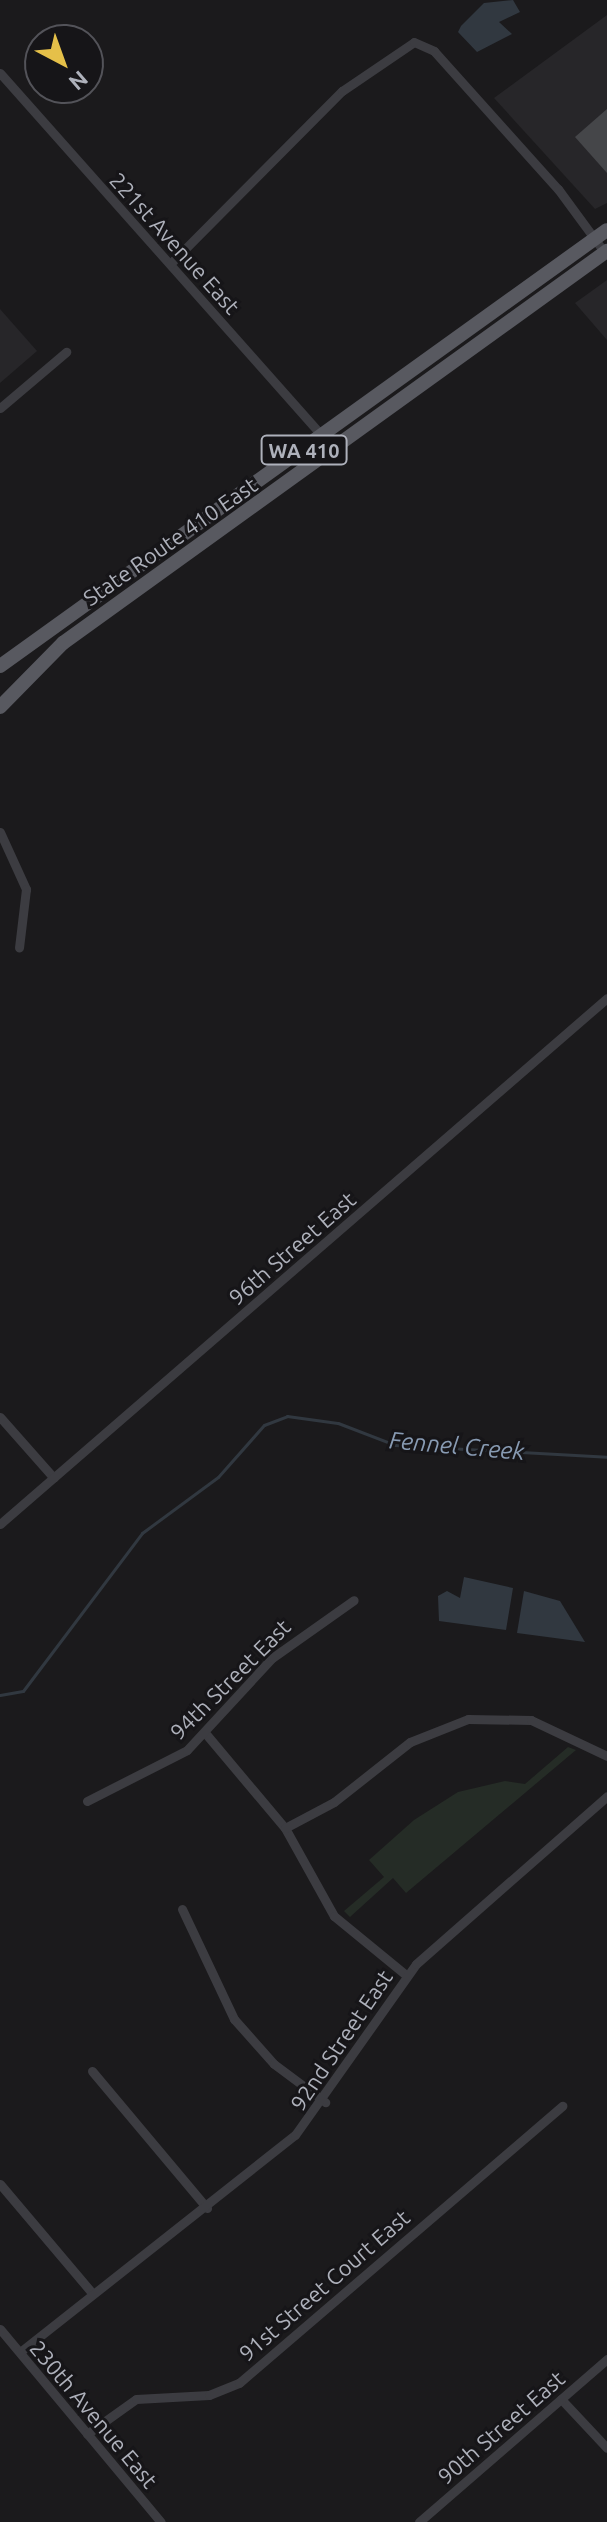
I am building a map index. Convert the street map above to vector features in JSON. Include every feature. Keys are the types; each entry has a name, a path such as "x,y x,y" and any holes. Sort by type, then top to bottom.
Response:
{"main road":[{"name":"State Route 410 East","path":"0,666 323,437 601,234"},
{"name":"State Route 410 East","path":"0,707 63,643 606,252"}],"street":[{"path":"170,264 342,91 414,42 434,51 601,234 606,252"},
{"name":"221st Avenue East","path":"0,73 323,437"},
{"path":"0,408 66,352"},
{"path":"0,832 26,889 19,948"},
{"name":"96th Street East","path":"0,1524 607,998"},
{"path":"0,1417 54,1478"},
{"name":"94th Street East","path":"87,1801 155,1769 206,1734 272,1658 354,1600"},
{"path":"285,1828 334,1802 410,1742 449,1724 510,1716 556,1728 607,1756"},
{"path":"206,1734 285,1828 334,1916 406,1975"},
{"name":"92nd Street East","path":"20,2352 92,2293 207,2208 325,2102 406,1975 607,1796"},
{"path":"182,1909 234,2019 274,2064 325,2102"},
{"path":"92,2071 207,2208"},
{"name":"91st Street Court East","path":"87,2434 136,2399 209,2395 239,2383 562,2106"},
{"path":"0,2184 92,2293"},
{"name":"230th Avenue East","path":"0,2329 161,2522"},
{"name":"90th Street East","path":"419,2522 607,2359"},
{"path":"561,2399 607,2448"}],"shaded area":[{"path":"513,0 520,12 499,22 512,34 477,52 458,32 484,3"},
{"path":"607,15 607,203 595,209 494,98"},
{"path":"607,280 607,340 575,303"},
{"path":"0,309 37,351 0,383"},
{"path":"464,1577 513,1588 506,1630 439,1621 438,1596 447,1591 460,1598"},
{"path":"524,1591 560,1601 585,1642 517,1633"},
{"path":"568,1747 576,1750 406,1893 393,1878 350,1917 344,1911 384,1877 369,1860 414,1820 458,1792 505,1781 525,1784"}],"building":[{"path":"607,109 607,173 575,137"}],"waterway":[{"name":"Fennel Creek","path":"0,1695 23,1691 142,1533 218,1477 264,1425 287,1416 338,1423 395,1445 607,1457"}]}
